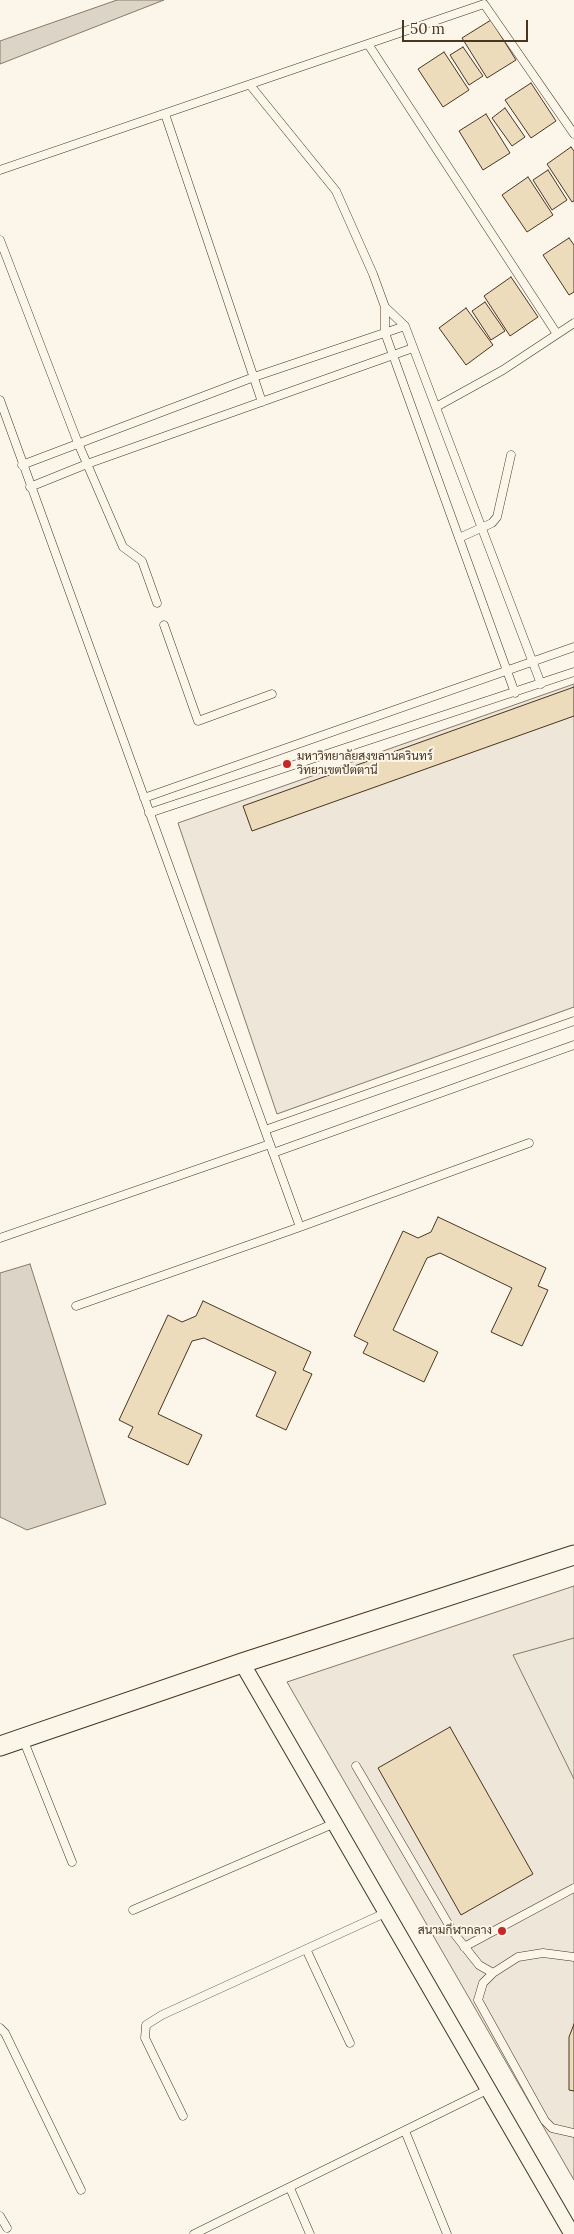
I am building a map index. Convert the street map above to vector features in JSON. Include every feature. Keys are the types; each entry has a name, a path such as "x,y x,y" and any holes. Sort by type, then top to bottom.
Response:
{"street":[{"path":"0,1746 242,1663 574,1555"},
{"path":"242,1663 335,1822 487,2090 572,2234"}],"lane":[{"path":"0,170 484,4 574,134"},
{"path":"368,44 557,334"},
{"path":"250,85 336,191 373,274 385,307 385,334 514,693"},
{"path":"166,114 262,402"},
{"path":"0,240 87,464 123,547 142,561 157,603"},
{"path":"385,307 405,326 541,684"},
{"path":"436,406 503,370 574,323"},
{"path":"22,465 254,377 405,326"},
{"path":"30,487 87,464 414,348"},
{"path":"0,400 300,1227"},
{"path":"459,538 482,528 497,517 511,454"},
{"path":"164,625 198,721 272,694"},
{"path":"144,798 574,647"},
{"path":"149,813 574,672"},
{"path":"265,1130 574,1021"},
{"path":"273,1153 574,1045"},
{"path":"76,1306 530,1143"},
{"path":"0,1238 270,1144"},
{"path":"22,1739 72,1862"},
{"path":"356,1766 411,1864 464,1947 479,1965 493,1973"},
{"path":"133,1910 335,1822"},
{"path":"464,1947 574,1888"},
{"path":"183,2116 145,2038 146,2025 162,2015 385,1913"},
{"path":"306,1949 350,2042"},
{"path":"574,1957 532,1953 518,1956 493,1973 483,1983 478,2000 545,2121 552,2128 574,2133"},
{"path":"0,2028 5,2033 81,2190"},
{"path":"194,2234 487,2090"},
{"path":"405,2131 448,2234"},
{"path":"290,2188 310,2234"},
{"path":"0,2216 7,2228"}],"shaded area":[{"path":"117,0 164,0 0,64 0,41"},
{"path":"574,684 574,1007 277,1114 178,823"},
{"path":"30,1264 106,1504 27,1530 0,1517 0,1273"},
{"name":"สนามกีฬากลาง","path":"574,1586 574,2180 287,1682"},
{"path":"574,1638 574,1779 513,1655"}],"building":[{"path":"491,20 516,60 487,78 462,38"},
{"path":"463,47 483,76 469,85 450,55"},
{"path":"444,52 469,90 443,107 418,69"},
{"path":"531,83 556,121 531,138 505,100"},
{"path":"505,108 525,137 512,146 492,118"},
{"path":"486,114 510,153 483,170 459,131"},
{"path":"571,147 574,151 574,201 572,202 547,164"},
{"path":"548,170 567,200 552,210 533,180"},
{"path":"528,177 553,215 527,232 502,195"},
{"path":"569,238 574,245 574,292 569,295 543,255"},
{"path":"511,277 538,317 510,336 484,296"},
{"path":"485,302 505,331 491,340 472,311"},
{"path":"466,308 493,345 466,365 439,328"},
{"path":"574,687 574,716 252,831 243,806"},
{"path":"438,1217 546,1268 538,1286 548,1290 522,1346 491,1332 512,1288 440,1253 427,1258 393,1330 438,1352 424,1382 363,1353 368,1343 354,1336 403,1231 418,1238 431,1232"},
{"path":"203,1301 311,1352 303,1370 312,1374 286,1430 256,1416 276,1372 204,1338 192,1341 158,1414 202,1435 188,1465 128,1437 133,1427 119,1420 168,1315 182,1322 196,1316"},
{"path":"450,1727 533,1874 461,1915 378,1768"},
{"path":"574,2024 574,2091 569,2090 569,2037"}],"place":[{"name":"มหาวิทยาลัยสงขลานครินทร์ วิทยาเขตปัตตานี","path":"287,764"},
{"name":"สนามกีฬากลาง","path":"502,1931"}]}
